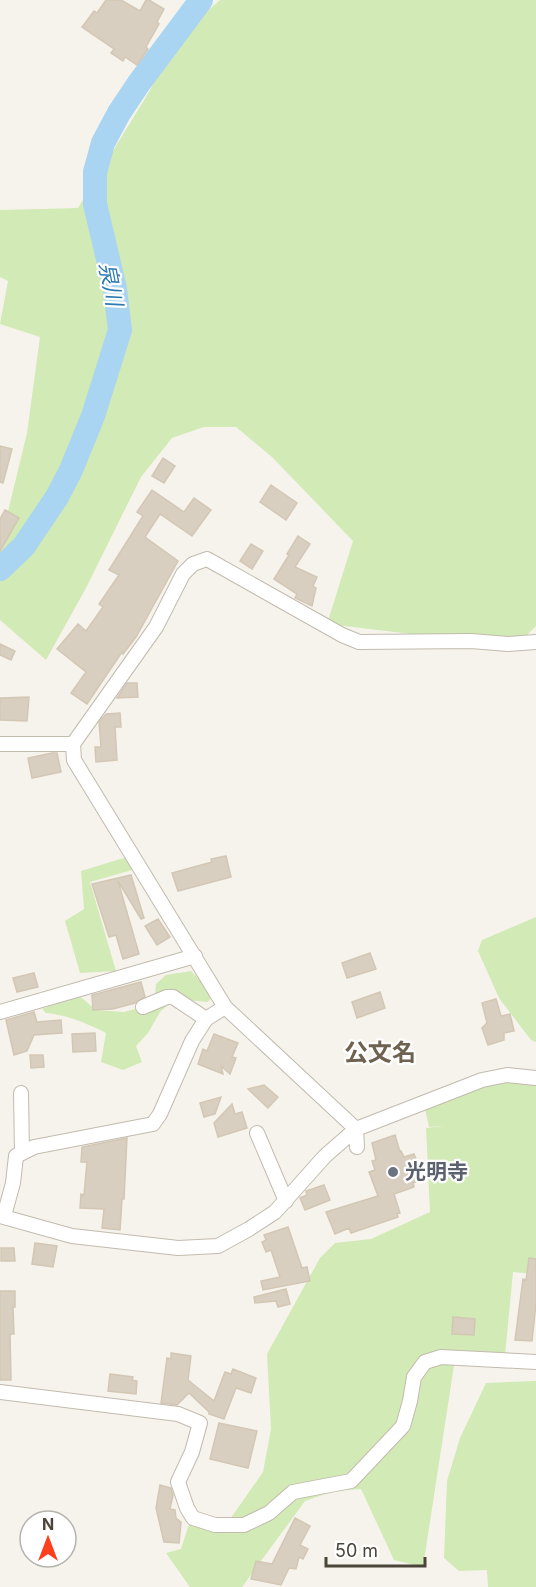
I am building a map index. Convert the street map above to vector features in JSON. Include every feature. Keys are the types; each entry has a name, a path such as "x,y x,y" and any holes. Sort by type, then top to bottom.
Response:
{"street":[{"path":"357,1147 356,1129 225,1007 74,760 73,744 156,627 183,574 193,564 207,559 342,635 359,642 471,641 508,644 536,642"},
{"path":"0,744 73,744"},
{"path":"0,1012 195,956"},
{"path":"142,1007 167,997 173,997 206,1019"},
{"path":"225,1007 206,1019 192,1041 160,1114 153,1124 34,1147 16,1156 13,1183 2,1216 72,1236 178,1248 218,1246 275,1212 325,1156 356,1129 482,1080 507,1075 536,1078"},
{"path":"21,1093 22,1153"},
{"path":"257,1132 286,1201"},
{"path":"0,1392 178,1414 200,1423 192,1452 178,1482 187,1508 193,1518 215,1525 243,1525 269,1512 293,1492 351,1481 403,1426 414,1377 425,1362 441,1357 536,1362"}],"green space":[{"path":"220,0 536,0 536,626 523,639 437,637 327,624 353,541 273,458 236,427 204,427 172,438 141,477 86,588 46,660 0,620 0,536 4,528 27,433 40,337 0,324 8,281 0,277 0,210 78,208 149,92 177,38"},
{"path":"127,857 132,870 90,882 116,971 80,973 65,921 84,909 81,871"},
{"path":"536,917 536,1042 531,1040 499,998 478,951 482,940"},
{"path":"191,971 214,994 208,1002 175,999 160,1012 148,1033 136,1046 142,1062 123,1070 101,1062 106,1033 77,1020 46,1013 42,1009 77,994 96,1010 124,1012 143,1007 155,997 156,984 166,975"},
{"path":"506,1079 536,1085 536,1274 513,1272 505,1355 455,1359 423,1567 394,1560 361,1489 334,1491 305,1501 242,1587 190,1587 166,1553 181,1549 190,1521 226,1525 263,1472 271,1429 267,1354 320,1258 335,1243 371,1239 430,1212 426,1128 444,1126 429,1127 425,1109 473,1089"},
{"path":"536,1381 536,1587 488,1587 487,1570 459,1571 444,1558 447,1481 460,1438 486,1383"}],"building":[{"path":"106,0 121,0 140,11 146,0 149,0 164,9 157,22 159,24 146,47 148,49 137,65 125,57 123,61 111,53 114,49 82,27 94,11 97,13"},
{"path":"0,446 12,449 3,483 0,482"},
{"path":"163,458 175,466 164,483 152,476"},
{"path":"271,485 297,503 286,520 260,502"},
{"path":"152,490 184,512 194,498 211,510 192,536 160,514 145,537 178,561 136,637 123,654 122,652 87,704 71,693 86,672 57,649 78,624 86,631 103,607 99,604 119,575 109,570 143,516 137,512"},
{"path":"5,510 19,518 0,551 0,519"},
{"path":"298,536 310,544 295,567 317,577 313,586 316,588 312,606 295,598 297,594 274,579"},
{"path":"251,544 263,551 252,569 240,561"},
{"path":"0,644 15,651 11,660 0,655"},
{"path":"127,683 137,683 138,697 117,698"},
{"path":"29,697 27,721 0,720 0,698"},
{"path":"120,713 121,727 115,727 117,760 96,762 95,747 101,747 99,722 106,714"},
{"path":"57,753 61,772 32,778 28,758"},
{"path":"226,856 231,877 178,891 172,873"},
{"path":"131,875 144,918 141,919 118,881 139,954 123,959 116,935 109,937 92,884"},
{"path":"158,919 170,937 157,945 145,926"},
{"path":"370,953 376,969 347,978 342,963"},
{"path":"34,973 38,987 17,992 13,978"},
{"path":"141,982 145,997 135,1003 113,1009 93,1010 92,995"},
{"path":"380,992 385,1008 357,1018 352,1002"},
{"path":"496,999 501,1016 510,1014 514,1031 504,1033 504,1040 488,1045 482,1028 487,1023 482,1003"},
{"path":"34,1012 37,1022 61,1020 62,1033 34,1035 27,1051 14,1055 6,1020"},
{"path":"95,1033 96,1051 73,1052 72,1034"},
{"path":"214,1034 238,1043 232,1057 236,1058 230,1074 221,1066 223,1074 198,1064 203,1049 207,1051"},
{"path":"30,1055 43,1055 44,1067 31,1068"},
{"path":"264,1085 278,1097 268,1108 248,1089"},
{"path":"221,1097 215,1114 204,1117 200,1103"},
{"path":"232,1104 235,1114 242,1112 247,1128 218,1137 214,1123"},
{"path":"395,1135 400,1152 404,1157 414,1154 420,1170 415,1171 418,1181 413,1183 414,1187 394,1194 400,1213 397,1214 398,1217 351,1233 349,1228 335,1234 326,1212 378,1196 369,1172 375,1170 372,1161 376,1160 372,1143"},
{"path":"127,1138 120,1230 102,1228 104,1209 80,1208 81,1194 84,1195 87,1162 81,1162 82,1147"},
{"path":"324,1185 330,1200 305,1210 300,1198 307,1195 306,1191"},
{"path":"288,1227 302,1268 307,1267 310,1281 263,1290 261,1281 280,1277 271,1250 266,1252 262,1242 266,1240 264,1235"},
{"path":"35,1243 57,1246 53,1267 32,1264"},
{"path":"1,1248 14,1248 15,1261 1,1261"},
{"path":"529,1258 536,1259 536,1303 532,1341 515,1340 523,1279 526,1280"},
{"path":"286,1289 290,1304 278,1307 276,1301 255,1303 254,1297"},
{"path":"0,1291 15,1291 14,1334 10,1334 11,1380 0,1380"},
{"path":"453,1317 475,1319 474,1335 452,1334"},
{"path":"171,1353 191,1356 188,1380 214,1401 225,1372 231,1374 233,1369 256,1378 251,1393 236,1388 224,1419 209,1414 189,1393 177,1405 161,1403 167,1358 171,1359"},
{"path":"110,1374 133,1377 132,1380 137,1381 136,1394 108,1391"},
{"path":"219,1423 257,1431 248,1468 210,1459"},
{"path":"160,1485 171,1488 173,1495 170,1509 175,1510 176,1518 181,1522 179,1543 164,1542 156,1508"},
{"path":"295,1518 310,1526 300,1545 308,1549 303,1559 299,1557 296,1569 289,1568 281,1585 251,1579 256,1561 272,1564"}],"waterway":[{"name":"泉川","path":"0,569 24,546 57,497 71,470 93,416 120,330 115,289 95,204 95,172 103,143 139,83 201,0"}],"place":[{"name":"光明寺","path":"393,1172"}],"district":[{"name":"公文名","path":"380,1053"}]}
